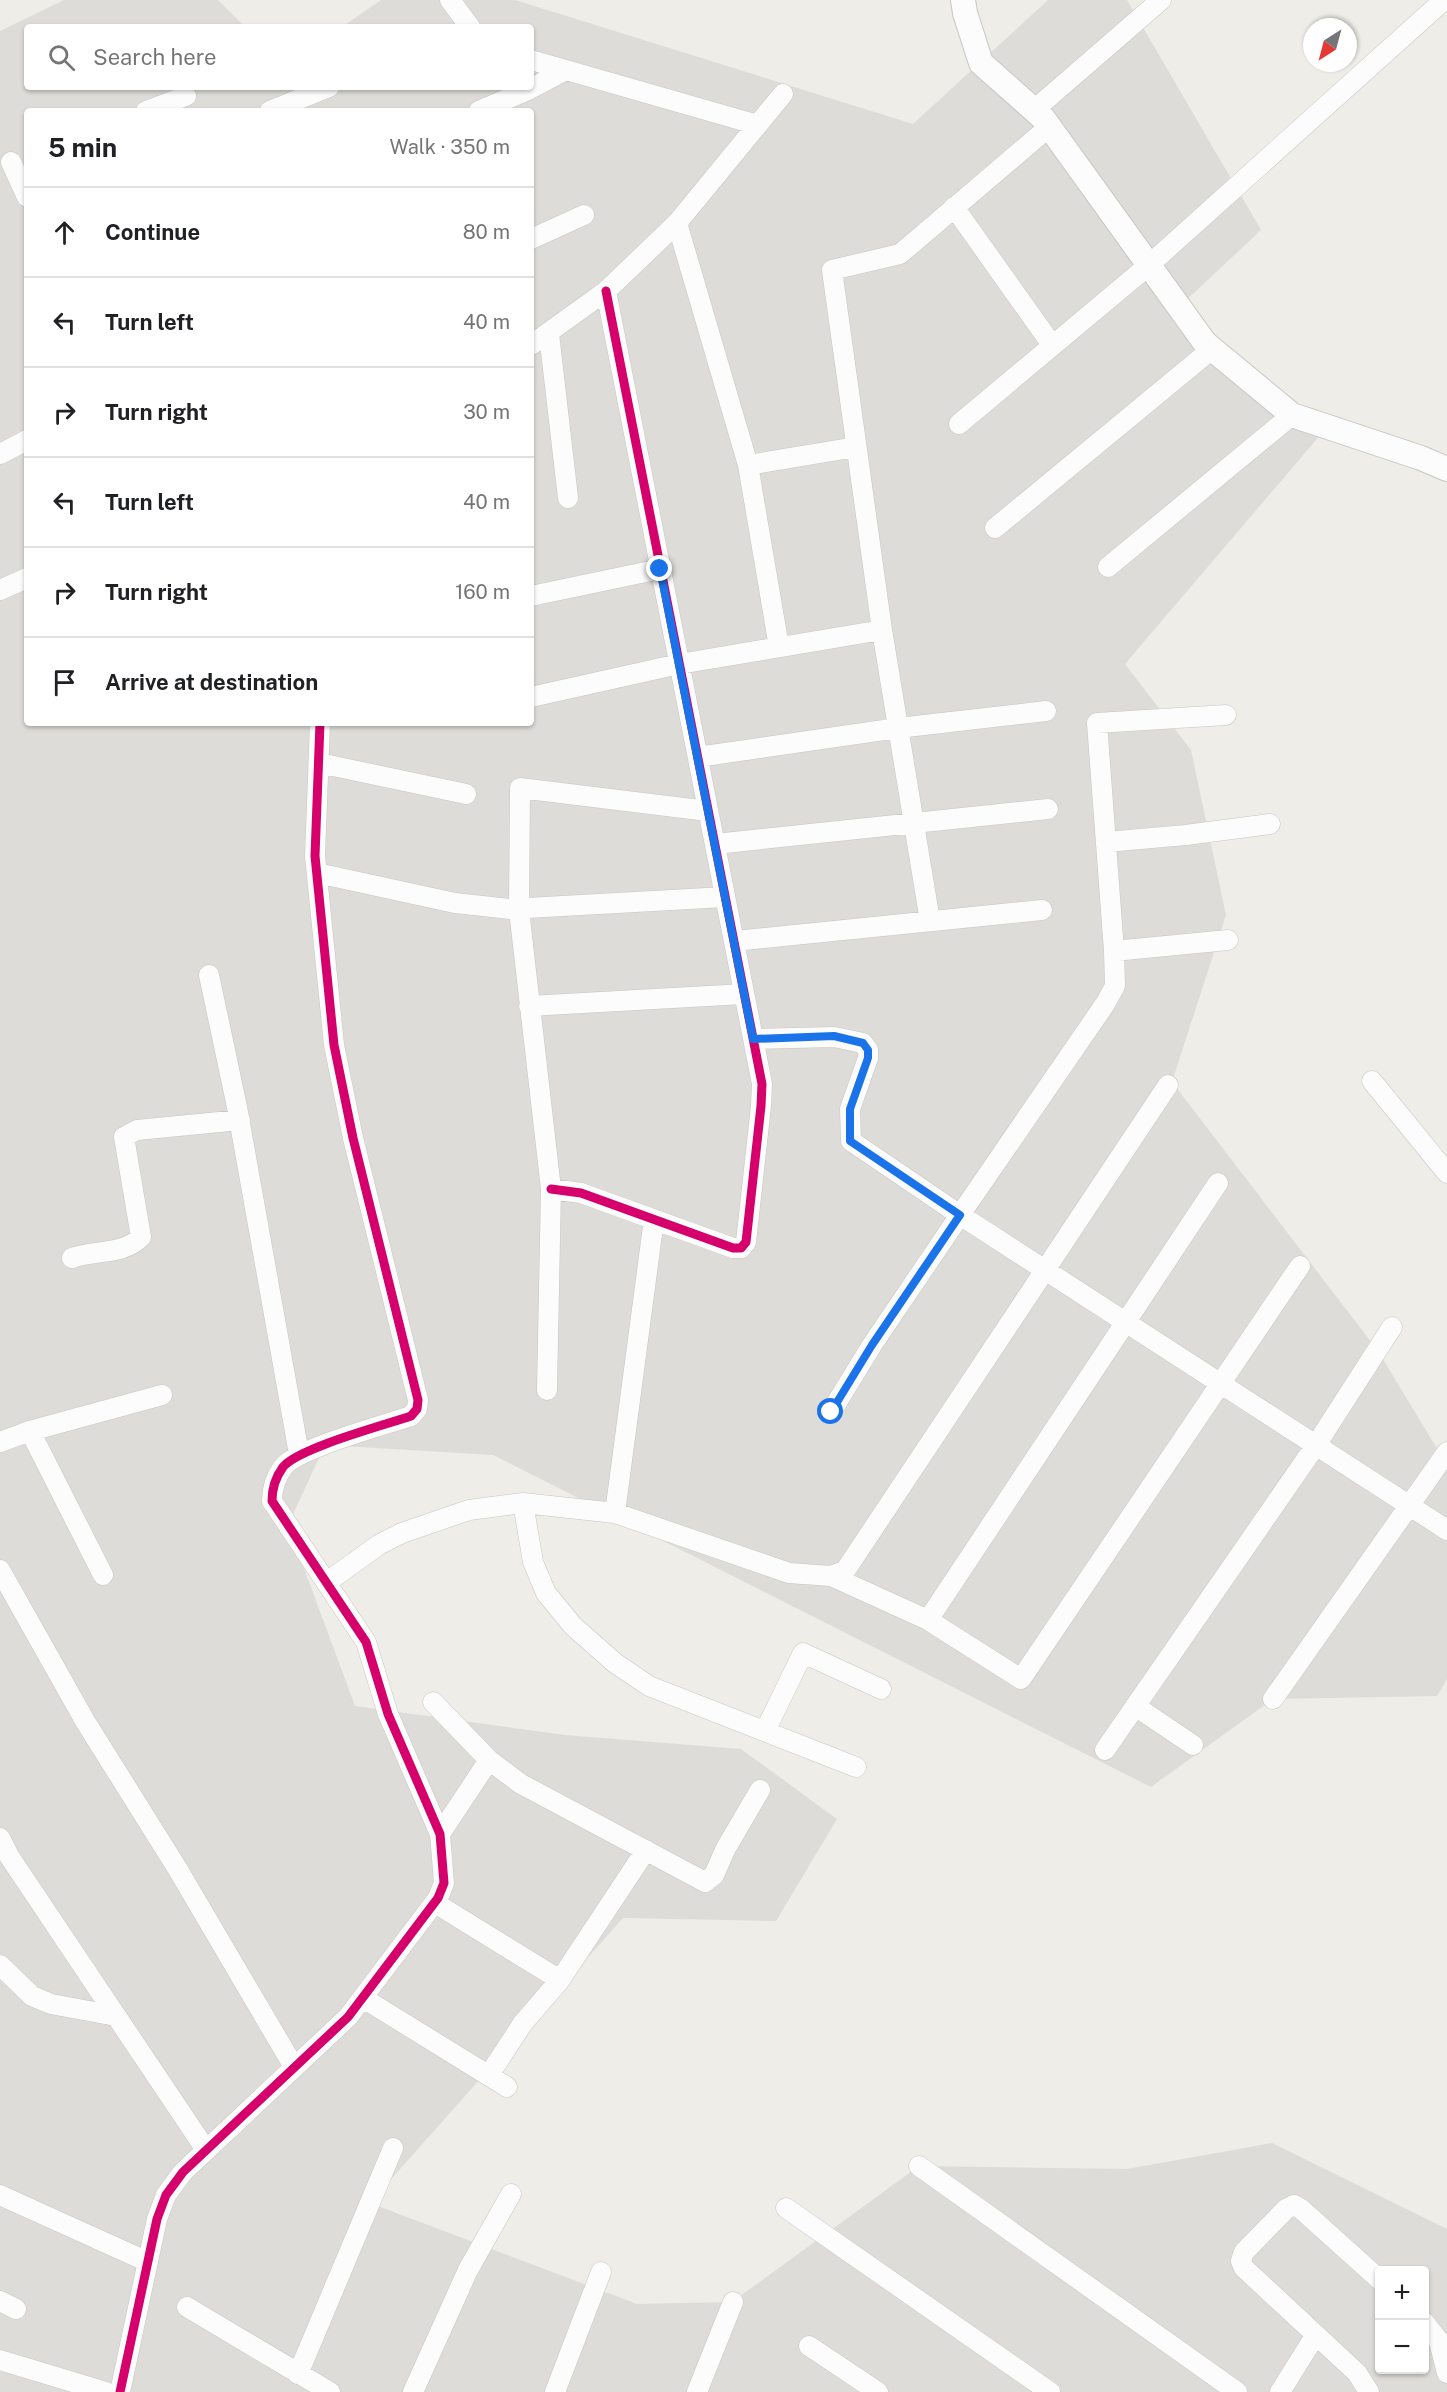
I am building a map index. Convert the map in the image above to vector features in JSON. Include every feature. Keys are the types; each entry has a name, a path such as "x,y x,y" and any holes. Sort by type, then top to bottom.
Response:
{"street":[{"path":"450,0 467,24"},
{"path":"963,0 981,63 1042,119 1205,343 1292,415 1421,458 1447,469"},
{"path":"930,921 882,630 832,270 900,254 954,207 1161,0"},
{"path":"959,424 1149,265 1444,0"},
{"path":"534,61 758,124"},
{"path":"534,87 566,70"},
{"path":"277,108 322,90"},
{"path":"486,108 528,90"},
{"path":"534,343 606,291 677,223 783,94"},
{"path":"154,108 186,96"},
{"path":"13,162 24,190"},
{"path":"954,207 1052,345"},
{"path":"534,238 584,215"},
{"path":"677,223 748,465 779,647"},
{"path":"550,1189 581,1193 733,1248 741,1248 746,1242 761,1106 762,1084 606,291"},
{"path":"549,334 568,498"},
{"path":"995,528 1212,349"},
{"path":"1108,567 1292,415"},
{"path":"0,454 24,442"},
{"path":"748,465 856,447"},
{"path":"534,595 660,569"},
{"path":"0,590 24,579"},
{"path":"534,696 679,664 882,630"},
{"path":"698,757 898,728 1046,711"},
{"path":"831,1412 872,1345 1106,1004 1115,986 1097,723 1226,715"},
{"path":"120,2392 157,2219 166,2195 183,2172 348,2017 435,1903 444,1883 440,1834 388,1714 366,1642 272,1501 272,1487 284,1466 299,1454 411,1416 417,1409 418,1400 353,1138 336,1056 315,856 320,726"},
{"path":"319,763 466,794"},
{"path":"546,1390 550,1189 519,910 520,788 708,811"},
{"path":"715,844 1048,809"},
{"path":"1106,842 1270,824"},
{"path":"317,873 455,903 519,910 725,897"},
{"path":"734,941 1042,910"},
{"path":"1114,951 1228,940"},
{"path":"209,975 240,1120 299,1454"},
{"path":"528,1006 744,994"},
{"path":"753,1039 834,1036 863,1043 868,1050 868,1058 850,1109 850,1141 960,1215 1447,1530"},
{"path":"1372,1081 1447,1173"},
{"path":"831,1576 845,1571 1168,1085"},
{"path":"72,1258 88,1252 132,1246 141,1237 124,1137 137,1130 240,1120"},
{"path":"928,1620 1218,1183"},
{"path":"615,1513 654,1219"},
{"path":"327,1582 380,1544 402,1533 469,1510 523,1503 615,1513 789,1573 831,1576 928,1620 1021,1679 1300,1266"},
{"path":"1105,1750 1316,1445 1392,1327"},
{"path":"0,1442 30,1431 162,1395"},
{"path":"30,1431 103,1575"},
{"path":"1273,1699 1447,1452"},
{"path":"523,1503 533,1562 546,1593 573,1626 615,1664 649,1686 856,1767"},
{"path":"0,1570 85,1721 177,1868 294,2067"},
{"path":"765,1731 803,1653 881,1689"},
{"path":"433,1702 489,1760 521,1784 705,1882 714,1875 726,1848 760,1790"},
{"path":"1135,1706 1193,1745"},
{"path":"440,1834 489,1760"},
{"path":"0,1838 9,1856 206,2150"},
{"path":"489,2075 523,2023 560,1980 646,1850"},
{"path":"435,1903 560,1980"},
{"path":"0,1965 32,1996 51,2004 117,2016"},
{"path":"363,1998 507,2087"},
{"path":"298,2374 393,2148"},
{"path":"919,2166 1237,2392"},
{"path":"413,2392 468,2270 511,2194"},
{"path":"0,2195 148,2262"},
{"path":"1370,2392 1357,2373 1244,2268 1241,2261 1244,2252 1286,2209 1294,2205 1375,2276"},
{"path":"786,2208 1050,2392"},
{"path":"555,2392 601,2272"},
{"path":"697,2392 733,2302"},
{"path":"187,2307 330,2392"},
{"path":"1429,2327 1439,2341 1447,2373"},
{"path":"1280,2392 1315,2336"},
{"path":"809,2346 878,2392"},
{"path":"0,2360 106,2392"}],"shaded area":[{"path":"64,0 218,0 242,24 24,24 24,90 534,90 534,24 346,24 381,0 515,0 913,124 1048,0 1127,0 1261,230 1179,307 1327,427 1125,664 1191,750 1226,915 1172,1082 1378,1351 1447,1465 1447,1679 1437,1696 1273,1699 1151,1787 493,1455 325,1445 288,1525 355,1706 565,1735 741,1749 837,1819 776,1921 623,1918 370,2203 637,2304 732,2302 919,2166 1127,2169 1272,2143 1447,2229 1447,2392 0,2392 0,31"}],"cycle path":[{"path":"551,1189 581,1193 733,1248 741,1248 746,1242 761,1106 762,1084 606,291"},
{"path":"120,2392 157,2219 166,2195 183,2172 348,2017 438,1898 444,1883 440,1834 388,1714 366,1642 272,1501 273,1488 278,1475 283,1467 292,1460 323,1445 411,1416 417,1409 418,1400 353,1138 334,1045 315,856 320,726"}],"route":[{"path":"660,569 753,1039 834,1036 863,1043 868,1050 868,1058 850,1109 850,1141 960,1215 872,1345 831,1412"}]}
